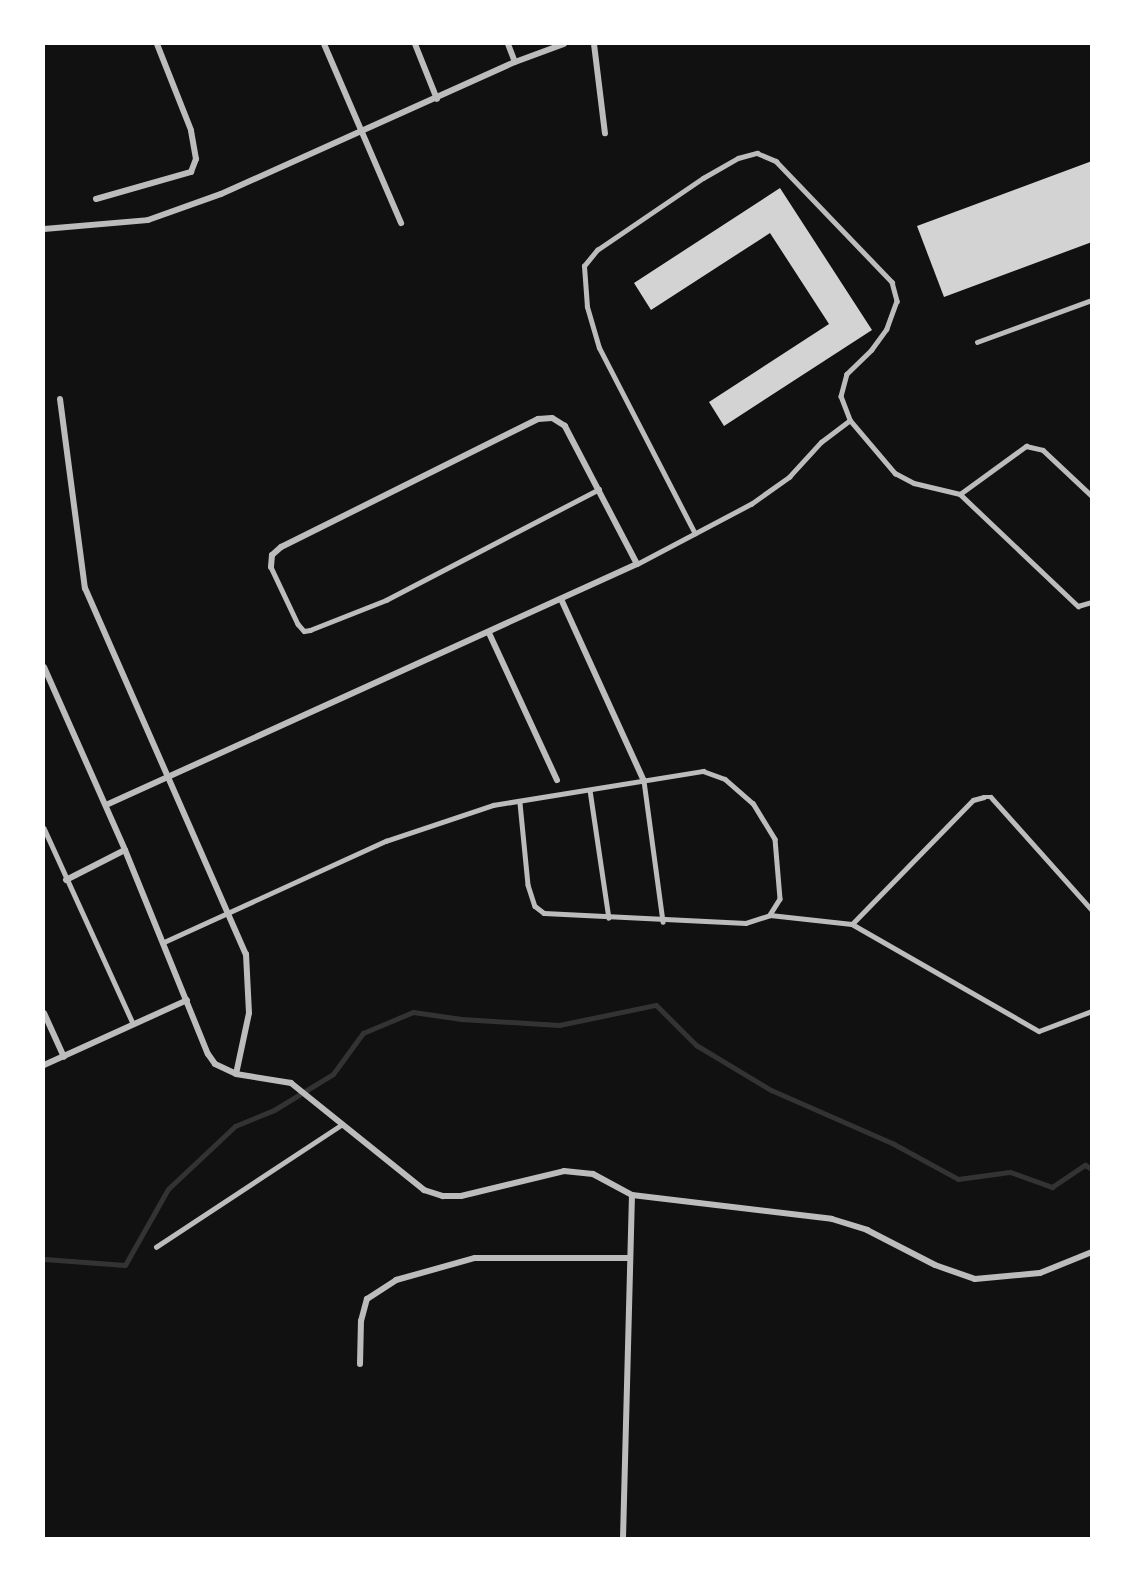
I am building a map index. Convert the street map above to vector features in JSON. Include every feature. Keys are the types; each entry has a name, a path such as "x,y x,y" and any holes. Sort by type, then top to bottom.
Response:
{"street":[{"path":"96,199 190,172 193,165 192,130 157,44"},
{"path":"324,44 402,223"},
{"path":"415,44 437,99"},
{"path":"508,44 515,62"},
{"path":"44,229 148,220 221,194 437,99 515,62 564,44"},
{"path":"594,44 605,133"},
{"path":"60,399 82,576 230,912 250,973 249,1013 236,1074"},
{"path":"106,806 170,779 637,564 565,426 552,418 538,419 281,547 272,555 271,567"},
{"path":"561,599 644,781"},
{"path":"489,633 557,780"},
{"path":"44,667 46,682 106,806 164,942 208,1054 215,1064 236,1074 291,1083 424,1191 443,1196 564,1171 593,1174 632,1195 832,1219 867,1230 935,1265 975,1279 1040,1273 1092,1252"},
{"path":"66,880 125,850"},
{"path":"44,1065 187,1000"},
{"path":"44,1013 64,1057"},
{"path":"623,1539 628,1258 632,1195"},
{"path":"360,1365 361,1321 367,1299 396,1280 475,1258 628,1258"}],"lane":[{"path":"695,534 599,348 586,307 584,266 597,250 738,158 757,153 776,160 892,282 897,301 887,329 847,374 841,396 849,420 895,473 914,483 960,494 1078,606 1092,602"},
{"path":"977,342 1092,300"},
{"path":"637,564 751,504 789,477 821,442 849,420"},
{"path":"960,494 1026,446 1043,450 1092,496"},
{"path":"271,567 298,624 304,631 310,630 386,600 599,489"},
{"path":"164,942 386,842 493,805 520,803 703,771 725,780 753,803 775,839 780,899 770,915"},
{"path":"644,781 663,922"},
{"path":"590,790 609,918"},
{"path":"852,924 973,800 984,797 992,797 1092,910"},
{"path":"520,803 528,885 535,906 554,914 663,922 746,923 770,915 852,924 1039,1031 1092,1011"},
{"path":"44,828 133,1023"},
{"path":"156,1247 341,1125"}],"building":[{"path":"1092,161 1092,242 944,297 917,226"},
{"path":"780,188 872,330 724,426 709,402 829,324 770,233 651,310 634,283"}],"waterway":[{"path":"44,1259 125,1265 168,1189 235,1126 274,1110 333,1074 363,1033 413,1012 461,1019 559,1025 656,1005 696,1045 771,1090 892,1143 958,1179 1010,1172 1052,1187 1085,1165 1092,1169"}]}
